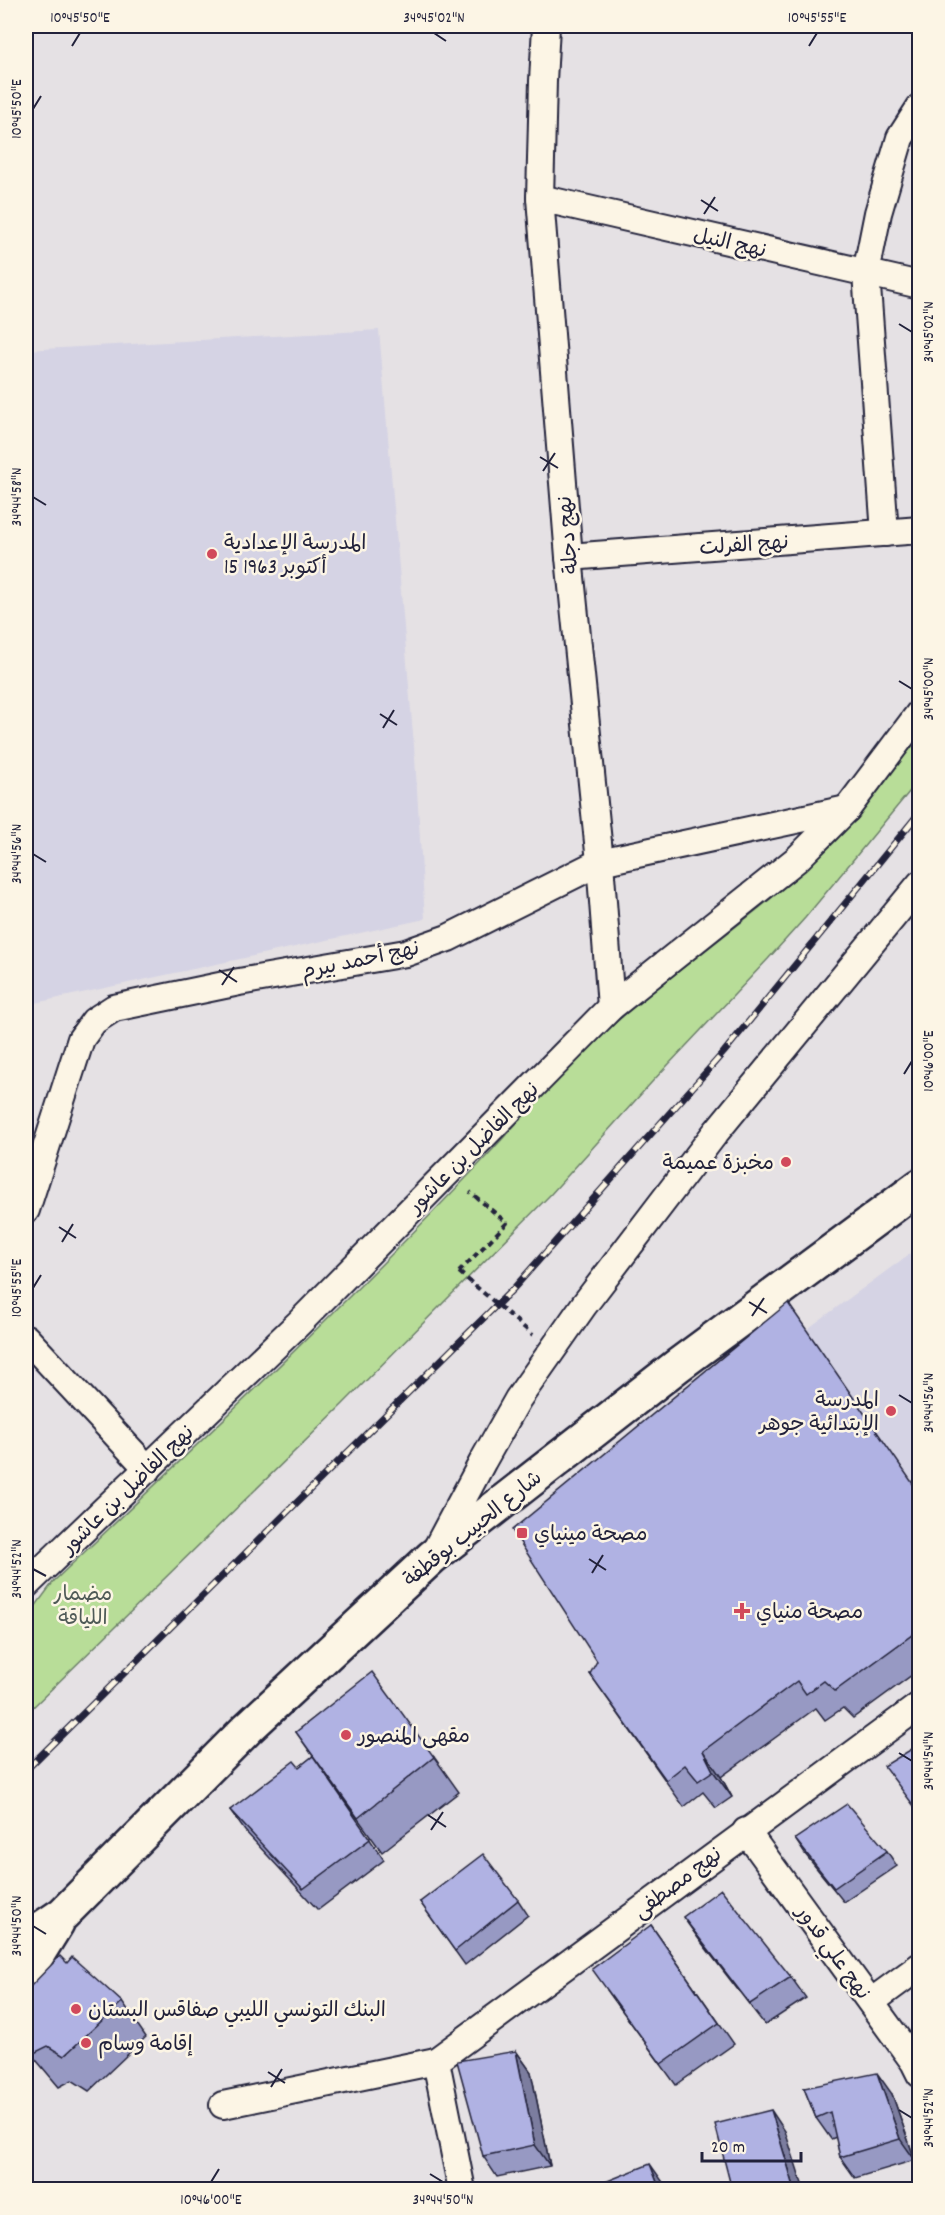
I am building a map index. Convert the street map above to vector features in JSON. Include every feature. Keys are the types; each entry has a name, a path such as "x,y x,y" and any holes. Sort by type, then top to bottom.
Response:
{"main road":[{"name":"شارع الحبيب بوقطفة","path":"26,1939 63,1914 249,1728 432,1557 677,1366 920,1186"},
{"name":"شارع الحبيب بوقطفة","path":"26,1973 63,1914"}],"street":[{"name":"نهج دجلة","path":"546,26 540,198 569,557 600,862 611,1007"},
{"path":"885,533 866,273 878,213 900,138 920,107"},
{"name":"نهج النيل","path":"540,198 920,285"},
{"name":"نهج الفرلت","path":"569,557 920,530"},
{"name":"نهج الفاضل بن عاشور","path":"26,1586 299,1323 611,1007 797,859 847,809 920,712"},
{"name":"نهج أحمد بيرم","path":"26,1210 81,1039 94,1021 114,1008 239,982 406,953 448,938 600,862 847,809"},
{"path":"432,1557 518,1399 584,1305 716,1132 920,884"},
{"path":"26,1338 148,1469"},
{"name":"نهج مصطفى","path":"223,2106 436,2061 920,1705"},
{"name":"نهج علي قدور","path":"746,1831 914,2062 920,2074"},
{"path":"871,2002 920,1966"},
{"path":"436,2061 462,2190"}],"path":[{"path":"448,1173 507,1223 459,1272 532,1335"}],"shaded area":[{"name":"المدرسة الإعدادية 15 أكتوبر 1963","path":"379,330 415,758 425,919 26,1005 26,350"},
{"name":"المدرسة الإبتدائية جوهر","path":"919,1247 919,1493 806,1330"}],"green space":[{"name":"مضمار اللياقة","path":"919,733 919,780 805,918 768,959 651,1083 551,1194 342,1405 26,1714 26,1619 54,1581 262,1383 364,1282 478,1166 572,1063 601,1035 790,883 820,856 873,798"}],"building":[{"name":"مصحة منياي","path":"788,1303 920,1494 920,1629 835,1691 824,1681 806,1694 797,1681 703,1751 713,1771 698,1781 685,1765 666,1780 590,1674 597,1661 512,1530"},
{"path":"372,1672 434,1757 358,1818 296,1732"},
{"path":"920,1744 920,1814 884,1766"},
{"path":"313,1756 370,1839 303,1889 230,1810 294,1761 299,1767"},
{"path":"847,1804 887,1851 834,1888 795,1839"},
{"path":"483,1854 518,1900 455,1951 420,1902"},
{"path":"721,1889 791,1977 750,2004 683,1917"},
{"path":"651,1925 719,2023 661,2064 592,1969"},
{"path":"60,1956 67,1963 72,1957 122,2002 64,2056 48,2046 34,2053 26,2042 26,1991"},
{"path":"516,2051 535,2145 483,2156 457,2061"},
{"path":"877,2073 900,2139 840,2157 830,2112 816,2118 804,2088"},
{"path":"771,2110 795,2190 732,2190 715,2124"},
{"path":"650,2164 660,2190 585,2190"}],"railway":[{"path":"26,1770 514,1288 724,1052 920,812"}],"place":[{"name":"المدرسة الإعدادية 15 أكتوبر 1963","path":"212,554"},
{"name":"مخبزة عميمة","path":"786,1162"},
{"name":"المدرسة الإبتدائية جوهر","path":"891,1411"},
{"name":"مصحة مينياي","path":"522,1533"},
{"name":"مصحة منياي","path":"742,1611"},
{"name":"مقهى المنصور","path":"346,1735"},
{"name":"البنك التونسي الليبي صفاقس البستان","path":"76,2009"},
{"name":"إقامة وسام","path":"86,2043"}]}
